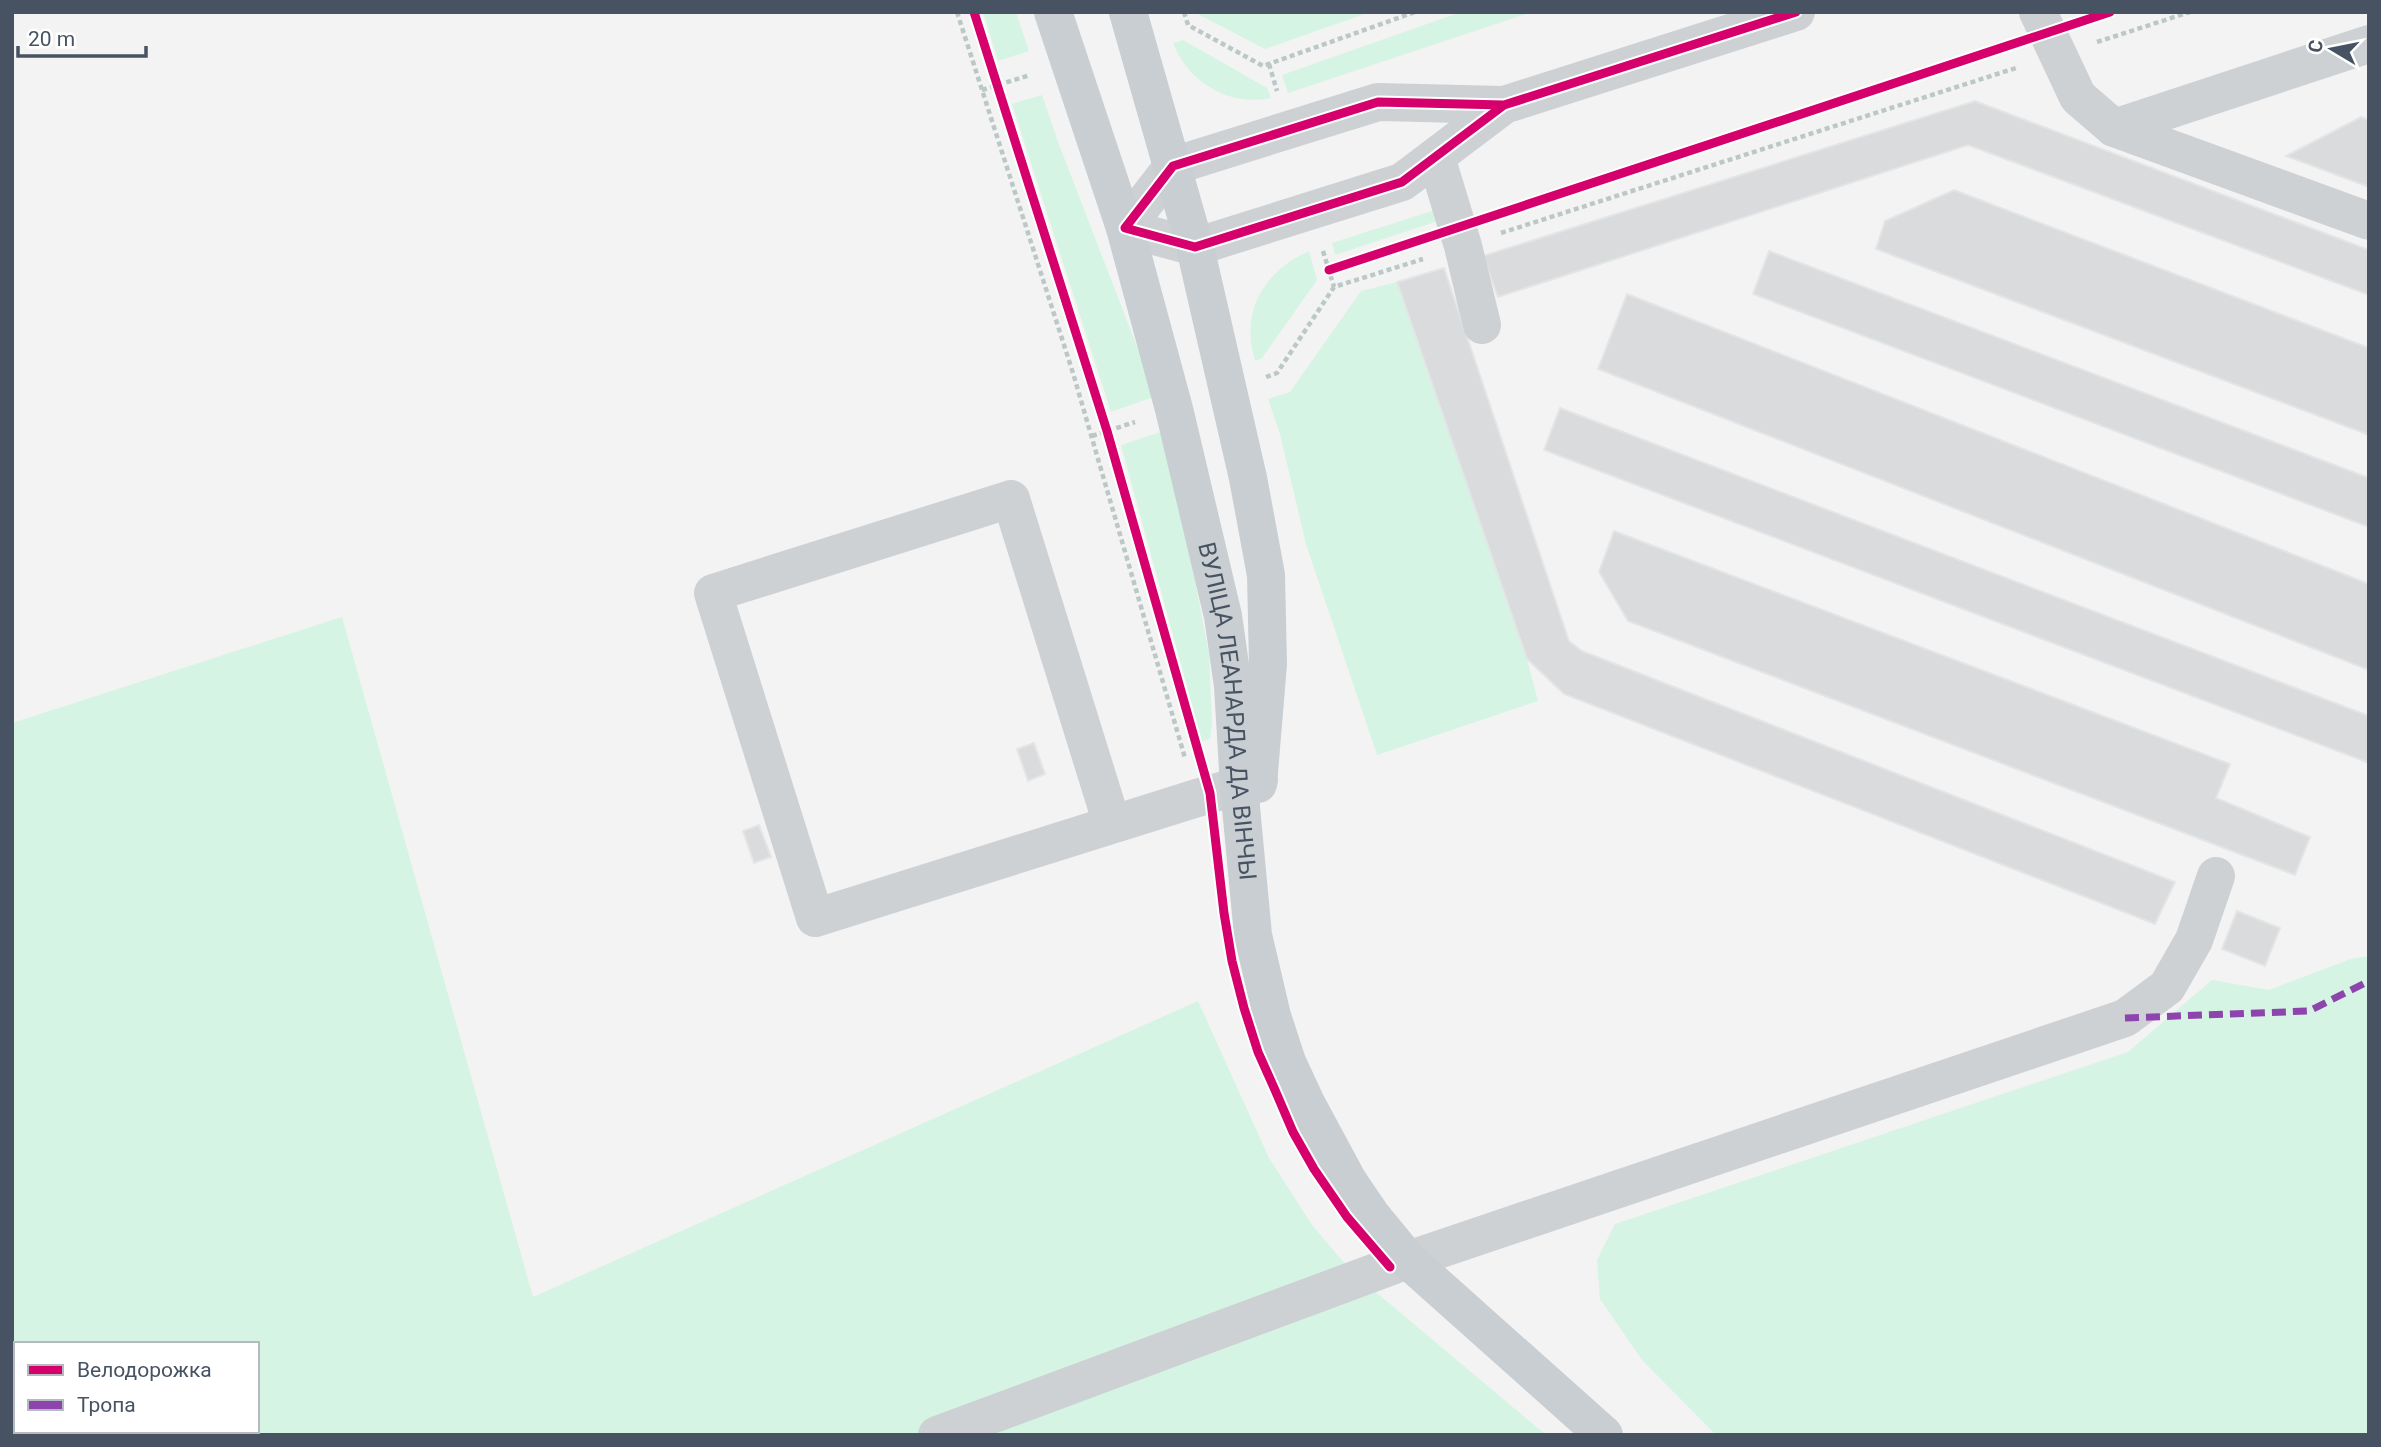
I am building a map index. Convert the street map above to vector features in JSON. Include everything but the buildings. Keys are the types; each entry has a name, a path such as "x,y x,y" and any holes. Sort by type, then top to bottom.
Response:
{"main road":[{"name":"ВУЛІЦА ЛЕАНАРДА ДА ВІНЧЫ","path":"1053,12 1125,228 1174,409 1223,616 1249,783"},
{"name":"ВУЛІЦА ЛЕАНАРДА ДА ВІНЧЫ","path":"1128,12 1195,247 1248,478 1266,575 1268,664 1249,783 1248,881 1253,934 1262,978 1287,1062 1348,1181 1371,1215 1408,1260 1604,1435"}],"street":[{"path":"1504,105 1402,182 1195,247 1125,228 1173,166 1378,102 1504,105 1796,12"},
{"path":"2038,12 2078,97 2114,128 2369,221"},
{"path":"2114,128 2369,44"},
{"path":"1436,157 1463,246 1482,325"},
{"path":"1112,824 1011,499 713,593 815,918 1249,783"},
{"path":"936,1435 1408,1260 2125,1018 2167,987 2194,940 2216,876"}],"path":[{"path":"957,12 1092,436 1197,799"},
{"path":"1184,12 1188,25 1263,66 1415,12"},
{"path":"1277,373 1334,287 2190,12"},
{"path":"993,73 1001,98"},
{"path":"982,90 997,85"},
{"path":"1329,270 1342,266"},
{"path":"1103,418 1111,444"},
{"path":"1092,436 1107,431"}],"green space":[{"path":"983,12 1016,12 1029,51 998,61"},
{"path":"1194,12 1370,12 1265,49"},
{"path":"1461,12 1532,12 1288,93 1282,75"},
{"path":"1183,40 1267,88 1271,98 1240,99 1212,88 1200,80 1180,57 1173,43"},
{"path":"1042,95 1156,396 1111,412 1012,104"},
{"path":"1438,209 1441,220 1335,255 1332,243"},
{"path":"1309,251 1317,280 1262,358 1255,361 1251,326 1259,295 1279,270"},
{"path":"1397,282 1527,659 1538,701 1377,755 1306,544 1280,434 1268,399 1290,392 1361,291"},
{"path":"1167,430 1209,655 1212,722 1210,739 1202,741 1121,445"},
{"path":"342,617 533,1297 1198,1001 1269,1158 1312,1225 1352,1272 1546,1435 12,1435 12,723"},
{"path":"2369,956 2369,1435 1716,1435 1642,1360 1600,1299 1597,1260 1615,1224 2128,1052 2212,980 2269,990 2351,959"}],"marked path":[{"path":"2125,1018 2309,1011 2369,981"}],"cycle path":[{"path":"974,12 1107,431 1210,793 1232,961 1258,1052 1293,1132 1314,1169 1347,1217 1390,1267"},
{"path":"1504,105 1402,182 1195,247 1125,228 1173,166 1378,102 1504,105 1796,12"},
{"path":"1329,270 2110,12"}]}
